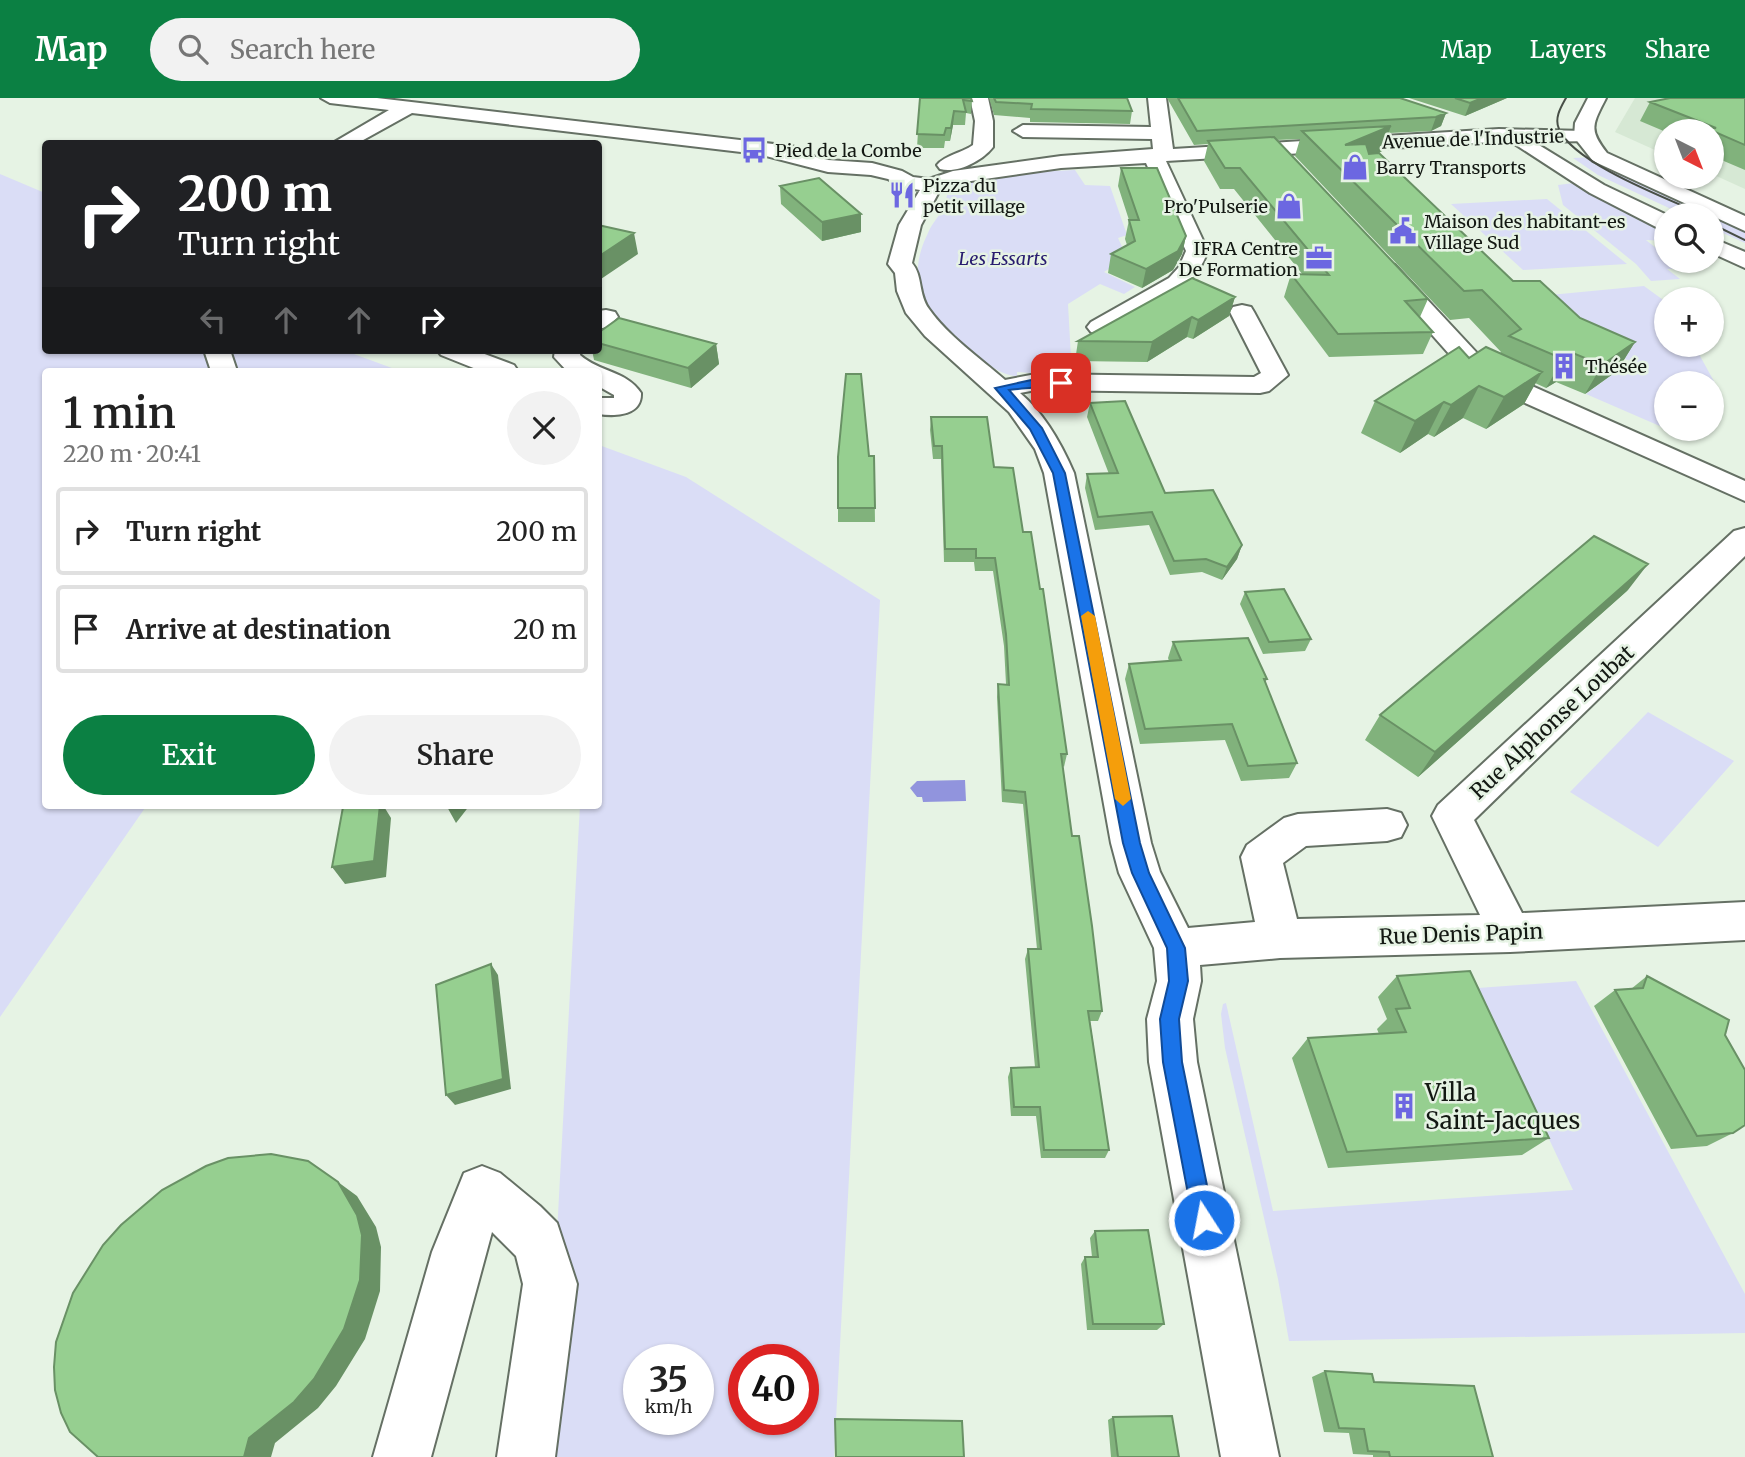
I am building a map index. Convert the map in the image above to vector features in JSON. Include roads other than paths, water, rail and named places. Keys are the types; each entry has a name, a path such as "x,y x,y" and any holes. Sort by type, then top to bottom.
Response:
{"street":[{"path":"330,98 766,151 806,162 872,169 928,170 983,147 984,121 979,98"},
{"path":"1100,327 1177,282 1190,269 1197,251 1159,155 1161,133 1157,98"},
{"path":"1597,98 1586,127 1600,157 1745,224"},
{"path":"348,140 410,107"},
{"path":"1064,112 1082,118 1087,132"},
{"path":"1586,127 1654,165"},
{"name":"Avenue de l'Industrie","path":"928,170 1012,168 1159,155 1507,135 1586,127"},
{"path":"1023,131 1161,133"},
{"path":"1507,135 1557,181"},
{"path":"1507,135 1597,189 1654,217"},
{"path":"1273,148 1299,175"},
{"path":"980,150 1014,162 1036,165"},
{"path":"928,170 930,193 910,225 900,264 907,272 909,292 915,308 934,331 1019,406 1036,428 1059,473 1131,843 1140,873 1176,948 1179,981 1170,1019 1173,1062 1250,1457"},
{"path":"1704,189 1745,207"},
{"path":"1369,251 1467,358 1489,376 1745,492"},
{"path":"1724,251 1745,261"},
{"path":"1000,388 1036,382 1260,386 1275,375 1242,312"},
{"path":"460,354 497,368"},
{"path":"567,354 567,357 580,368"},
{"path":"602,378 618,384 628,393 628,403 611,408 602,407"},
{"name":"Rue Alphonse Loubat","path":"1510,933 1452,816 1745,538"},
{"path":"1279,939 1261,857 1298,830 1387,825"},
{"name":"Rue Denis Papin","path":"1176,948 1279,939 1510,933 1745,921"},
{"path":"402,1457 458,1252 482,1191 522,1224 538,1242 551,1284 526,1457"}],"water":[{"path":"965,780 966,801 923,802 922,797 917,797 910,788 917,781"}],"tram line":[{"path":"1566,98 1557,121 1568,142 1602,167 1677,203"},
{"path":"1724,230 1745,240"}],"place":[{"name":"Pied de la Combe","path":"754,150"},
{"name":"Barry Transports","path":"1355,167"},
{"name":"Pizza du petit village","path":"902,195"},
{"name":"Pro'Pulserie","path":"1289,206"},
{"name":"Maison des habitant-es Village Sud","path":"1403,231"},
{"name":"IFRA Centre De Formation","path":"1319,258"},
{"name":"Thésée","path":"1564,366"},
{"name":"Villa Saint-Jacques","path":"1404,1106"}],"park label":[{"name":"Les Essarts","path":"1003,258"}]}
